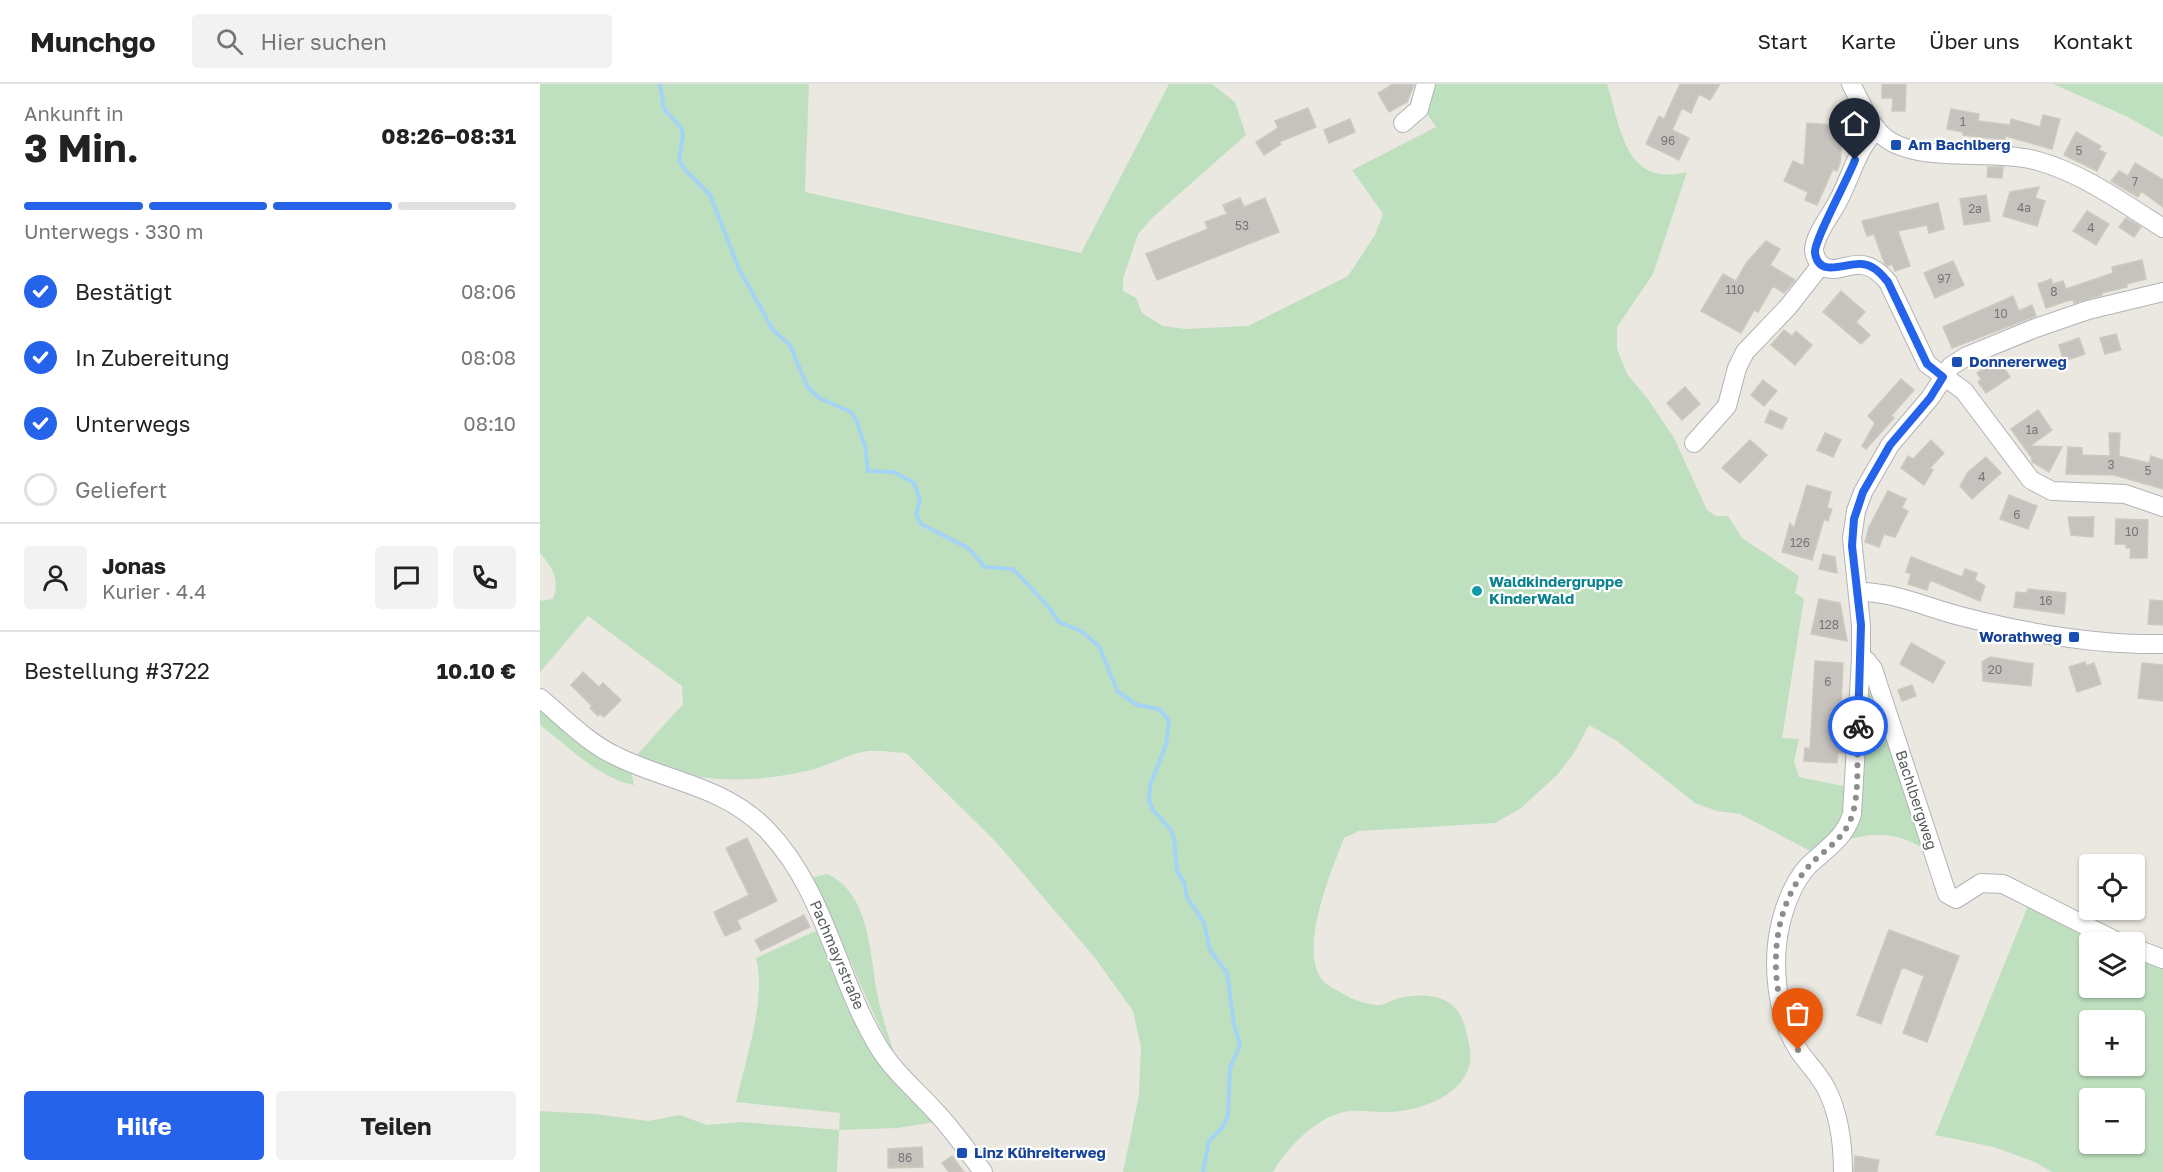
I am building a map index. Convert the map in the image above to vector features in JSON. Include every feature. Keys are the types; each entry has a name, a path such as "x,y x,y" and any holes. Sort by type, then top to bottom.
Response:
{"street":[{"path":"1403,123 1419,109 1426,84"},
{"path":"1851,84 1876,129 1896,145 1915,152 1997,154 2040,161 2104,190 2163,228"},
{"path":"1876,129 1858,154 1839,200 1818,237 1814,249 1821,265 1829,268 1865,264 1881,274 1888,282 1927,364 1964,391 2022,472 2037,484 2058,491 2125,494 2163,507"},
{"path":"1694,443 1726,406 1737,368 1745,352 1788,306 1821,265"},
{"path":"1843,1172 1841,1139 1832,1101 1825,1086 1788,1032 1779,995 1777,953 1781,922 1793,890 1804,871 1842,834 1852,814 1861,660 1852,531 1861,498 1890,445 1957,362 2033,328 2088,310 2163,292"},
{"path":"1858,592 1881,595 1969,619 2018,628 2100,641 2163,644"},
{"name":"Bachlbergweg","path":"1861,660 1866,660 1873,669 1947,894 1958,898 1981,883 2003,884 2098,932"},
{"name":"Pachmayrstraße","path":"540,698 593,742 614,756 709,791 747,813 767,830 787,857 824,918 854,996 879,1047 897,1072 945,1122 983,1172"},
{"path":"2145,952 2163,959"}],"green space":[{"path":"540,84 809,84 805,192 1081,253 1169,84 1212,84 1235,102 1246,135 1152,218 1138,234 1123,279 1123,291 1136,298 1142,313 1163,326 1185,329 1248,326 1348,276 1375,235 1383,214 1352,170 1436,127 1418,101 1423,84 1607,84 1622,135 1638,163 1650,171 1666,175 1687,172 1653,274 1617,327 1617,349 1627,374 1648,399 1674,438 1707,510 1716,516 1728,516 1742,538 1799,576 1795,593 1804,599 1782,738 1799,739 1794,761 1799,777 1852,788 1849,814 1816,854 1740,814 1717,811 1695,803 1617,741 1589,725 1574,753 1557,775 1521,808 1495,823 1359,831 1344,838 1319,911 1314,951 1316,969 1327,985 1363,1002 1381,1005 1410,996 1431,996 1448,1002 1461,1016 1469,1042 1470,1062 1464,1078 1447,1094 1413,1109 1390,1112 1352,1111 1330,1117 1302,1136 1273,1172 1123,1172 1139,1095 1141,1047 1133,1011 1095,958 997,843 906,753 862,752 811,770 766,778 722,779 679,773 635,757 683,704 682,686 588,616 540,672 540,601 553,599 556,586 552,569 540,553"},
{"path":"2053,84 2163,84 2163,137 2128,117"},
{"path":"1866,666 1926,850 1904,839 1883,835 1861,836 1838,843 1847,833"},
{"path":"540,709 631,771 634,785 608,776 573,752 540,725"},
{"path":"827,874 841,882 851,894 865,923 880,1005 896,1058 810,878"},
{"path":"2030,901 2088,932 2079,932 2079,998 2145,998 2145,956 2163,963 2163,1172 2052,1172 2035,1162 1994,1147 1935,1135"},
{"path":"822,928 836,968 936,1122 897,1128 839,1130 840,1113 736,1102 757,1010 759,974 756,958"},
{"path":"540,1111 595,1114 648,1121 680,1115 707,1125 742,1122 839,1130 837,1172 540,1172"}],"building":[{"path":"1393,84 1414,85 1407,102 1389,112 1378,93"},
{"path":"1680,84 1720,84 1710,100 1699,94 1691,113 1682,108 1672,130 1689,138 1679,160 1646,144 1659,116 1664,119"},
{"path":"1882,84 1906,84 1905,111 1892,111 1893,98 1882,98"},
{"path":"1308,108 1316,127 1279,142 1281,144 1264,155 1256,142 1278,128 1275,121"},
{"path":"1951,109 1979,114 1978,121 2010,125 2011,119 2040,127 2043,115 2060,119 2052,149 2006,136 2004,140 1963,135 1963,132 1947,129"},
{"path":"1834,115 1844,116 1840,163 1837,171 1833,169 1817,205 1805,200 1808,192 1784,181 1793,161 1804,166 1807,123 1833,125"},
{"path":"1350,119 1355,132 1329,143 1324,130"},
{"path":"2076,132 2101,146 2099,150 2106,153 2097,171 2064,155"},
{"path":"2135,163 2163,180 2163,207 2141,191 2138,197 2111,181 2119,171 2128,176"},
{"path":"1988,167 2003,167 2002,178 1987,177"},
{"path":"2039,187 2035,198 2045,201 2037,226 2003,216 2010,192"},
{"path":"1986,195 1990,221 1964,225 1960,199"},
{"path":"1240,198 1244,207 1265,198 1279,232 1157,280 1146,254 1208,229 1205,222 1227,214 1223,205"},
{"path":"1938,203 1944,229 1929,233 1927,225 1898,231 1910,266 1895,271 1892,264 1887,266 1874,234 1867,236 1862,221"},
{"path":"2087,211 2109,224 2096,245 2073,231"},
{"path":"2126,218 2141,227 2134,237 2119,227"},
{"path":"1766,241 1780,249 1770,265 1795,280 1784,293 1773,286 1758,312 1754,310 1741,333 1701,311 1723,274 1736,281 1747,262"},
{"path":"2142,260 2146,279 2127,284 2127,287 2102,293 2102,295 2074,303 2073,299 2046,308 2038,284 2051,279 2053,284 2063,281 2066,289 2113,273 2112,267"},
{"path":"1953,261 1964,285 1935,298 1924,273"},
{"path":"1841,291 1865,312 1856,322 1870,335 1861,344 1823,312"},
{"path":"2013,296 2019,311 2032,305 2036,316 1952,348 1943,327"},
{"path":"1784,330 1792,336 1796,331 1812,345 1795,365 1771,345"},
{"path":"2116,334 2121,350 2105,354 2100,338"},
{"path":"2079,338 2085,354 2067,360 2063,359 2059,345"},
{"path":"1998,359 2010,377 1986,393 1978,382 1981,379 1977,373"},
{"path":"1901,379 1914,390 1891,416 1894,418 1866,449 1862,446 1875,423 1868,416"},
{"path":"1763,380 1777,391 1764,406 1751,395"},
{"path":"1685,387 1700,404 1682,420 1667,403"},
{"path":"1770,410 1787,418 1782,429 1765,422"},
{"path":"2038,410 2052,430 2030,446 2062,447 2049,472 2032,462 2032,458 2011,429"},
{"path":"1825,433 1841,440 1833,457 1817,450"},
{"path":"2109,433 2120,433 2119,456 2149,463 2151,456 2163,460 2163,489 2114,475 2066,474 2068,447 2082,448 2082,455 2110,456"},
{"path":"1750,440 1767,455 1740,483 1722,468"},
{"path":"1931,440 1944,453 1930,468 1933,470 1924,485 1901,468 1908,456 1913,459"},
{"path":"1986,457 2001,473 1972,499 1960,486 1968,472"},
{"path":"1807,485 1831,492 1827,508 1832,509 1828,521 1824,519 1812,560 1782,552 1790,523 1794,528"},
{"path":"1888,491 1906,499 1902,508 1908,511 1895,537 1884,534 1879,547 1865,542 1869,527"},
{"path":"2009,495 2037,506 2028,529 2000,519"},
{"path":"2068,517 2094,517 2093,537 2071,535"},
{"path":"2116,519 2148,520 2147,558 2130,558 2131,548 2126,548 2126,544 2115,544"},
{"path":"1823,554 1835,557 1837,573 1819,569"},
{"path":"1911,557 1962,577 1965,569 1977,573 1975,580 1985,586 1980,601 1930,580 1927,590 1908,584 1911,574 1906,572"},
{"path":"2028,589 2066,593 2064,614 2014,607 2016,592 2027,593"},
{"path":"1819,599 1840,603 1847,641 1811,634"},
{"path":"2150,600 2163,601 2163,625 2148,624"},
{"path":"1911,643 1945,662 1933,683 1900,664"},
{"path":"1990,657 2033,664 2031,686 1983,681 1982,662"},
{"path":"1815,661 1843,663 1839,741 1845,741 1844,753 1838,753 1837,763 1804,761 1805,748 1810,749"},
{"path":"2085,662 2086,666 2094,663 2101,684 2077,692 2069,667"},
{"path":"2142,663 2163,665 2163,701 2138,698"},
{"path":"583,672 599,687 603,683 621,700 604,717 600,714 598,716 590,708 592,706 571,685"},
{"path":"1912,685 1916,696 1902,701 1898,690"},
{"path":"747,838 777,901 737,920 741,929 725,936 714,912 749,895 726,848"},
{"path":"804,915 810,927 761,951 755,940"},
{"path":"1889,930 1959,956 1927,1042 1903,1033 1924,976 1902,967 1881,1024 1857,1015"},
{"path":"922,1147 923,1167 888,1168 888,1149"},
{"path":"952,1156 964,1172 949,1172 942,1163"},
{"path":"1855,1156 1879,1160 1877,1172 1854,1172"}],"waterway":[{"path":"660,84 664,109 681,127 683,135 679,160 686,171 710,195 739,269 773,330 790,345 807,386 819,398 851,412 856,419 865,446 868,471 894,472 914,483 920,500 916,515 921,524 968,548 985,567 1013,569 1047,605 1059,622 1081,631 1099,646 1117,691 1137,705 1159,709 1169,721 1166,744 1150,786 1149,801 1153,810 1170,829 1174,838 1177,871 1184,882 1187,897 1204,923 1210,950 1227,973 1234,1024 1240,1045 1230,1068 1228,1115 1223,1127 1209,1141 1203,1172"}],"way so far":[{"path":"1798,1050 1788,1032 1779,995 1778,935 1789,897 1804,871 1832,847 1850,821 1854,804 1858,726"}],"place":[{"name":"Am Bachlberg","path":"1896,145"},
{"name":"Donnererweg","path":"1957,362"},
{"name":"Waldkindergruppe KinderWald","path":"1477,591"},
{"name":"Worathweg","path":"2074,637"},
{"name":"Linz Kühreiterweg","path":"962,1153"}],"route":[{"path":"1855,160 1839,200 1818,237 1814,249 1816,258 1821,265 1829,268 1865,264 1881,274 1888,282 1927,364 1943,377 1930,398 1890,445 1863,492 1854,519 1852,546 1861,625 1858,726"}]}
